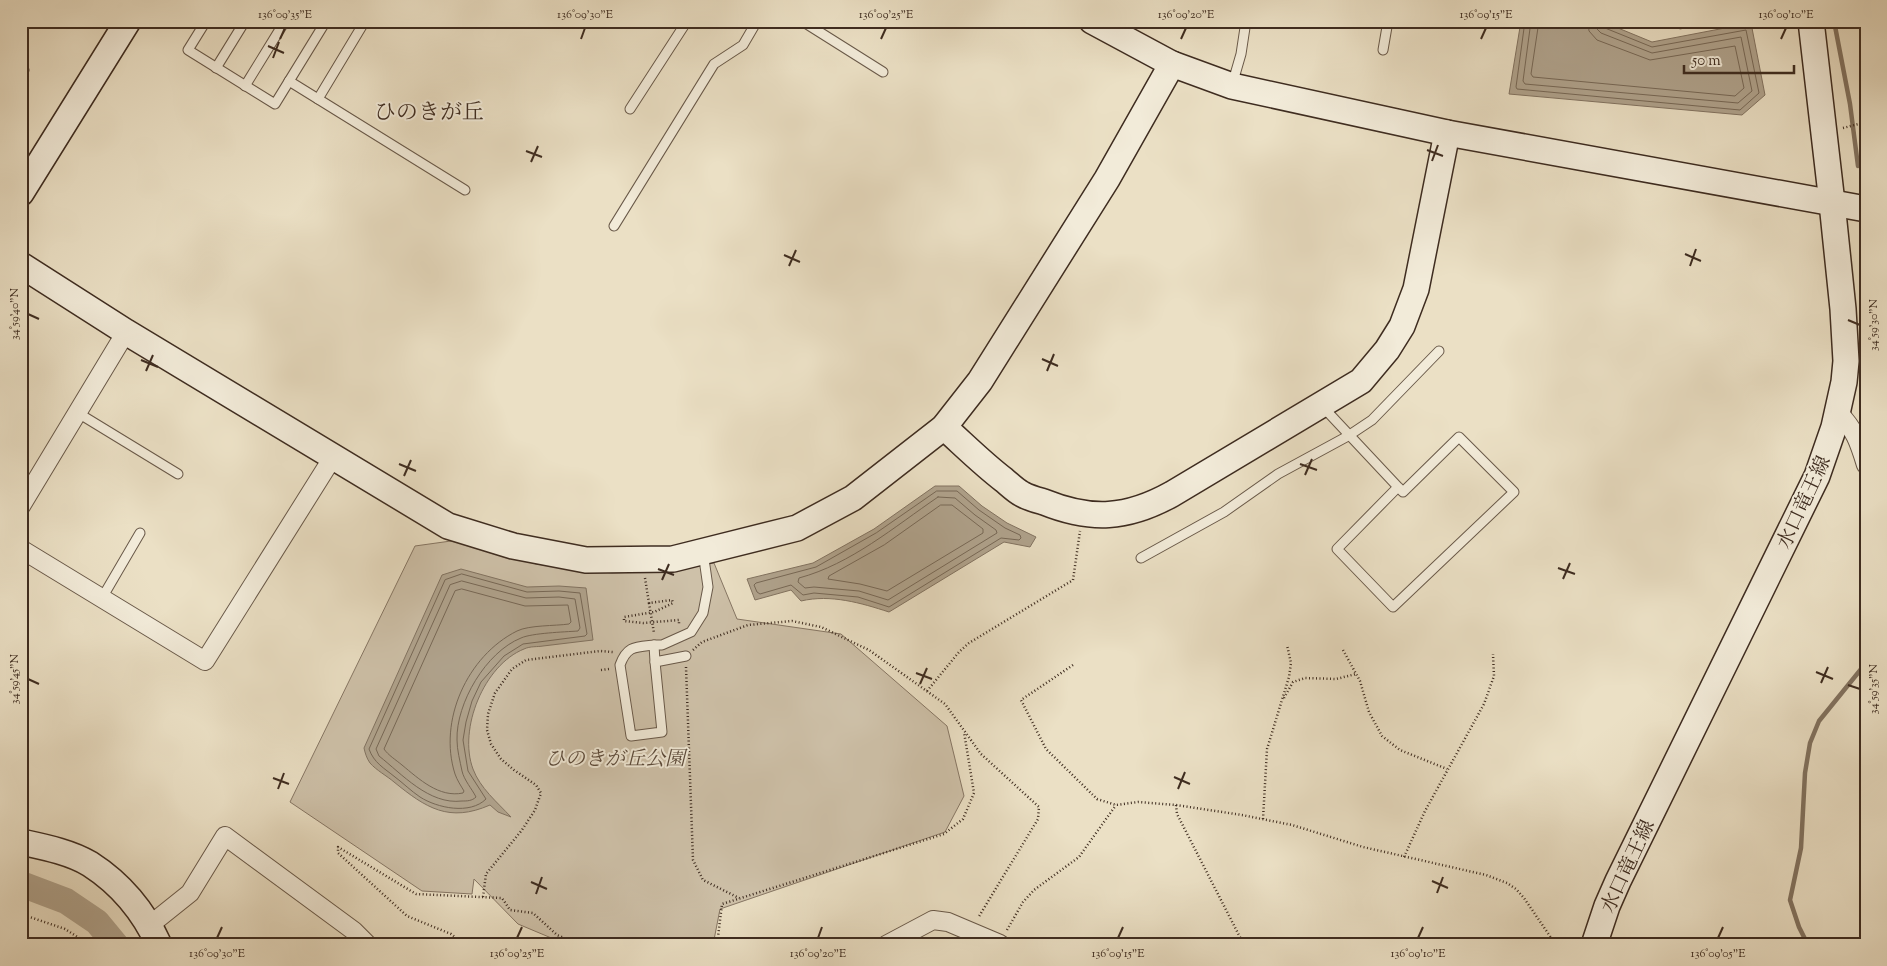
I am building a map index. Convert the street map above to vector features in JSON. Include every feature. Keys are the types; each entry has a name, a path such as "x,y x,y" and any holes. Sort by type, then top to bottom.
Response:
{"street":[{"path":"21,193 128,21"},
{"path":"1092,21 1172,64 1232,86 1447,133 1866,209"},
{"name":"水口竜王線","path":"1594,945 1607,906 1618,881 1817,476 1829,446 1838,412 1846,362 1843,309 1811,21"},
{"path":"21,265 126,332 448,526 513,546 586,560 673,559 797,528 852,498 944,427 980,381 1107,179 1172,64"},
{"path":"944,427 991,470 1022,494 1065,511 1108,515 1131,511 1153,504 1361,381 1387,350 1402,326 1416,289 1447,133"},
{"path":"21,506 126,332"},
{"path":"1838,412 1851,426 1866,465"},
{"path":"21,549 205,661 333,457"},
{"path":"21,842 53,849 89,864 120,887 154,935 190,893 225,836 354,931 368,945"},
{"path":"886,945 933,920 948,922 1000,944"}],"lane":[{"path":"206,21 188,50 275,104 326,21"},
{"path":"216,68 245,21"},
{"path":"245,86 285,21"},
{"path":"318,99 365,21"},
{"path":"630,109 687,21"},
{"path":"614,226 714,64 744,44 757,21"},
{"path":"802,21 883,72"},
{"path":"1232,86 1241,54 1246,21"},
{"path":"1383,50 1388,21"},
{"path":"21,69 24,70 21,76"},
{"path":"288,81 465,190"},
{"path":"1141,558 1224,512 1278,474 1348,436 1372,420 1438,351"},
{"path":"1321,405 1348,436 1403,492 1459,437 1514,492 1393,607 1337,549 1398,487"},
{"path":"78,413 178,474"},
{"path":"102,598 140,533"},
{"path":"654,645 662,732 631,736 620,665 624,654 635,646 654,645 662,645 691,632 703,613 708,587 703,552"},
{"path":"656,662 686,656"}],"path":[{"path":"1844,128 1864,123"},
{"path":"927,691 948,664 968,643 1073,580 1083,514"},
{"path":"645,577 654,634"},
{"path":"648,603 672,600 673,604 650,612 624,617 624,621 643,623 679,620 680,623 671,627"},
{"path":"739,898 704,880 693,860 686,656 702,642 748,624 792,621 821,627 868,650 946,704 981,754 1039,807 1038,819 978,916 976,934"},
{"path":"1263,819 1267,749 1289,677 1291,663 1287,645"},
{"path":"1343,650 1360,681 1369,712 1382,736 1400,750 1447,769"},
{"path":"483,897 486,874 522,830 535,810 541,793 536,785 501,759 491,744 487,730 488,714 495,693 512,669 526,660 600,651 614,652"},
{"path":"1404,856 1447,769 1484,704 1494,676 1493,654"},
{"path":"1073,665 1021,700 1046,749 1097,799 1116,805 1138,802 1176,805 1263,819 1292,825 1363,847 1486,875 1507,883 1524,898 1556,945"},
{"path":"601,670 611,668"},
{"path":"1282,701 1293,682 1305,678 1336,679 1356,674"},
{"path":"717,945 722,904 944,834 962,819 974,793 964,731"},
{"path":"1000,944 1010,922 1023,902 1034,890 1079,857 1116,805"},
{"path":"1176,805 1177,814 1244,945"},
{"path":"464,945 452,934 407,916 338,853 338,847 416,894 502,898 510,910 533,913 557,935 581,945"},
{"path":"21,914 65,929 90,945"}],"green space":[{"path":"1666,21 1718,21 1680,29"},
{"name":"ひのきが丘公園","path":"458,540 536,564 612,573 665,571 714,563 737,619 841,634 947,726 964,796 945,832 720,909 713,945 568,945 518,924 474,879 472,894 422,891 290,802 415,546"}],"water":[{"path":"1521,21 1601,21 1652,42 1751,23 1765,95 1742,115 1509,94"},
{"path":"935,486 959,486 982,506 1007,523 1036,537 1030,547 1004,542 889,612 846,600 823,598 801,601 791,590 755,600 747,579 813,563 874,529"},
{"path":"461,569 527,587 559,586 586,588 593,640 529,647 510,657 486,683 472,718 469,753 473,769 484,789 511,817 498,812 490,805 462,813 439,810 428,805 372,766 364,748 442,575"}],"waterway":[{"path":"1834,21 1850,104 1858,166"},
{"path":"1808,945 1799,927 1790,900 1801,848 1805,773 1810,743 1819,721 1866,663"},
{"path":"21,884 66,901 97,922 116,945"}],"district":[{"name":"ひのきが丘","path":"429,111"}]}
